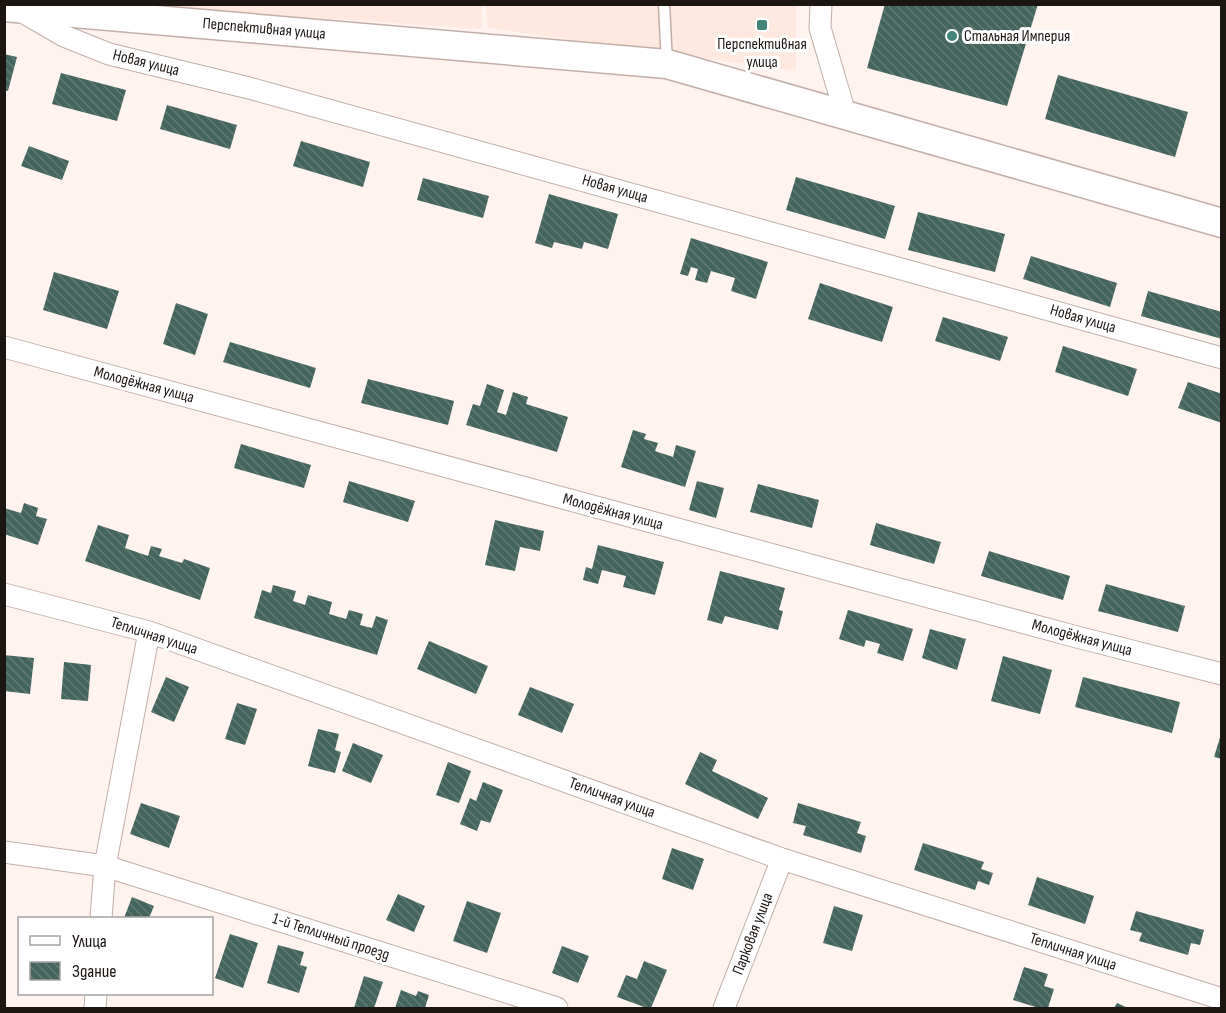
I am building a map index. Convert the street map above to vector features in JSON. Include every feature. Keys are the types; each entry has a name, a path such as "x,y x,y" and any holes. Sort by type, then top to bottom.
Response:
{"street":[{"path":"820,4 820,28 845,113"},
{"name":"Перспективная улица","path":"9,7 127,11 667,64 845,113 1221,223"},
{"name":"Новая улица","path":"9,7 64,36 109,54 249,88 1221,358"},
{"name":"Молодёжная улица","path":"4,347 1077,638 1221,674"},
{"name":"Тепличная улица","path":"4,594 148,632 782,859 1221,999"},
{"path":"101,917 105,866 148,632"},
{"name":"1-й Тепличный проезд","path":"4,852 105,866 557,1008"},
{"name":"Парковая улица","path":"724,1008 782,859"}],"lane":[{"path":"664,4 667,64"}],"shaded area":[{"path":"121,5 481,5 482,29"},
{"path":"486,5 796,5 796,71 488,28"}],"building":[{"name":"Стальная Империя","path":"885,4 1038,4 1007,106 867,68"},
{"path":"4,54 17,57 8,91 4,90"},
{"path":"61,73 126,90 117,121 52,104"},
{"path":"1058,75 1188,112 1175,157 1045,119"},
{"path":"167,105 237,125 230,149 160,129"},
{"path":"301,141 370,162 363,187 293,166"},
{"path":"29,146 69,161 62,180 21,166"},
{"path":"796,177 895,206 885,239 786,210"},
{"path":"423,178 489,196 483,218 417,200"},
{"path":"549,194 618,214 608,249 584,242 582,249 554,242 552,248 535,243"},
{"path":"918,212 1005,234 995,272 908,250"},
{"path":"691,238 768,262 756,299 731,291 735,278 711,271 707,283 695,280 698,269 691,267 688,276 680,274"},
{"path":"1031,256 1117,283 1110,307 1023,279"},
{"path":"54,272 119,291 107,329 43,310"},
{"path":"820,283 893,307 882,342 808,319"},
{"path":"1148,291 1222,312 1222,339 1141,316"},
{"path":"176,303 208,314 195,355 163,344"},
{"path":"943,317 1008,337 1000,361 935,341"},
{"path":"230,342 316,368 310,388 223,362"},
{"path":"1063,346 1137,369 1128,396 1055,372"},
{"path":"368,379 454,401 448,425 361,403"},
{"path":"1188,382 1222,394 1222,423 1178,408"},
{"path":"487,384 504,390 497,412 506,415 513,392 528,397 526,404 568,417 557,452 466,425 473,404 480,406"},
{"path":"633,430 646,434 644,439 658,443 655,451 673,457 676,445 696,451 685,487 621,467"},
{"path":"241,444 311,465 304,488 234,468"},
{"path":"349,481 415,501 408,522 343,502"},
{"path":"697,481 724,488 716,518 689,510"},
{"path":"758,484 819,500 812,528 750,512"},
{"path":"24,503 38,508 36,516 47,519 38,545 4,534 4,508 21,513"},
{"path":"495,520 544,531 540,551 520,547 515,571 485,565"},
{"path":"876,523 941,542 934,564 870,545"},
{"path":"98,525 129,535 125,548 148,556 151,546 162,549 159,556 182,563 184,559 210,568 200,600 85,561"},
{"path":"598,545 664,562 655,595 623,587 626,576 602,570 598,584 583,580 586,567 592,569"},
{"path":"989,551 1070,576 1063,600 981,576"},
{"path":"720,571 785,588 779,610 783,611 778,630 725,616 722,624 707,620"},
{"path":"1106,584 1185,606 1178,632 1098,611"},
{"path":"273,585 296,591 293,601 305,605 308,595 332,602 329,614 346,619 349,610 363,614 360,625 372,628 376,616 388,620 377,655 254,618 262,590 271,593"},
{"path":"848,610 913,629 903,661 877,653 880,644 866,640 864,647 839,639"},
{"path":"930,629 966,639 957,670 922,658"},
{"path":"429,641 488,666 476,694 417,669"},
{"path":"4,655 34,658 30,694 4,691"},
{"path":"1003,656 1052,670 1040,714 991,701"},
{"path":"64,662 91,665 88,701 61,699"},
{"path":"166,677 189,687 174,722 151,712"},
{"path":"1083,677 1180,702 1172,733 1075,707"},
{"path":"530,687 574,704 562,733 518,715"},
{"path":"237,703 257,709 245,745 225,739"},
{"path":"318,729 339,734 335,750 341,752 335,773 308,766"},
{"path":"1222,734 1222,759 1214,757"},
{"path":"353,743 383,755 371,783 342,771"},
{"path":"700,752 717,760 712,771 768,798 758,819 685,784"},
{"path":"448,762 471,771 459,803 436,795"},
{"path":"483,782 503,790 490,823 481,820 477,831 460,824 470,798 476,801"},
{"path":"141,803 180,816 169,848 130,834"},
{"path":"798,803 861,822 857,833 866,836 861,853 803,835 806,826 793,823"},
{"path":"923,843 984,862 981,869 993,873 989,885 978,881 975,890 914,870"},
{"path":"672,848 704,859 693,890 662,879"},
{"path":"1037,877 1094,896 1085,924 1028,905"},
{"path":"398,894 425,906 414,932 386,920"},
{"path":"132,897 154,906 149,917 124,917"},
{"path":"467,901 501,913 487,953 453,941"},
{"path":"834,906 863,915 852,951 823,943"},
{"path":"1136,911 1204,930 1200,945 1191,943 1188,955 1139,941 1142,933 1130,930"},
{"path":"230,934 258,943 243,988 215,978"},
{"path":"278,945 304,952 300,965 307,967 299,993 267,983"},
{"path":"562,946 589,956 578,983 552,973"},
{"path":"644,961 667,970 651,1008 617,997 626,975 637,979"},
{"path":"1024,967 1048,974 1044,986 1054,989 1048,1008 1039,1008 1013,1000"},
{"path":"364,976 383,982 374,1008 354,1008"},
{"path":"401,990 416,996 418,991 429,995 425,1008 395,1008"},
{"path":"1117,1003 1128,1008 1114,1008"}],"place":[{"name":"Перспективная улица","path":"762,25"},
{"name":"Стальная Империя","path":"952,36"}]}
